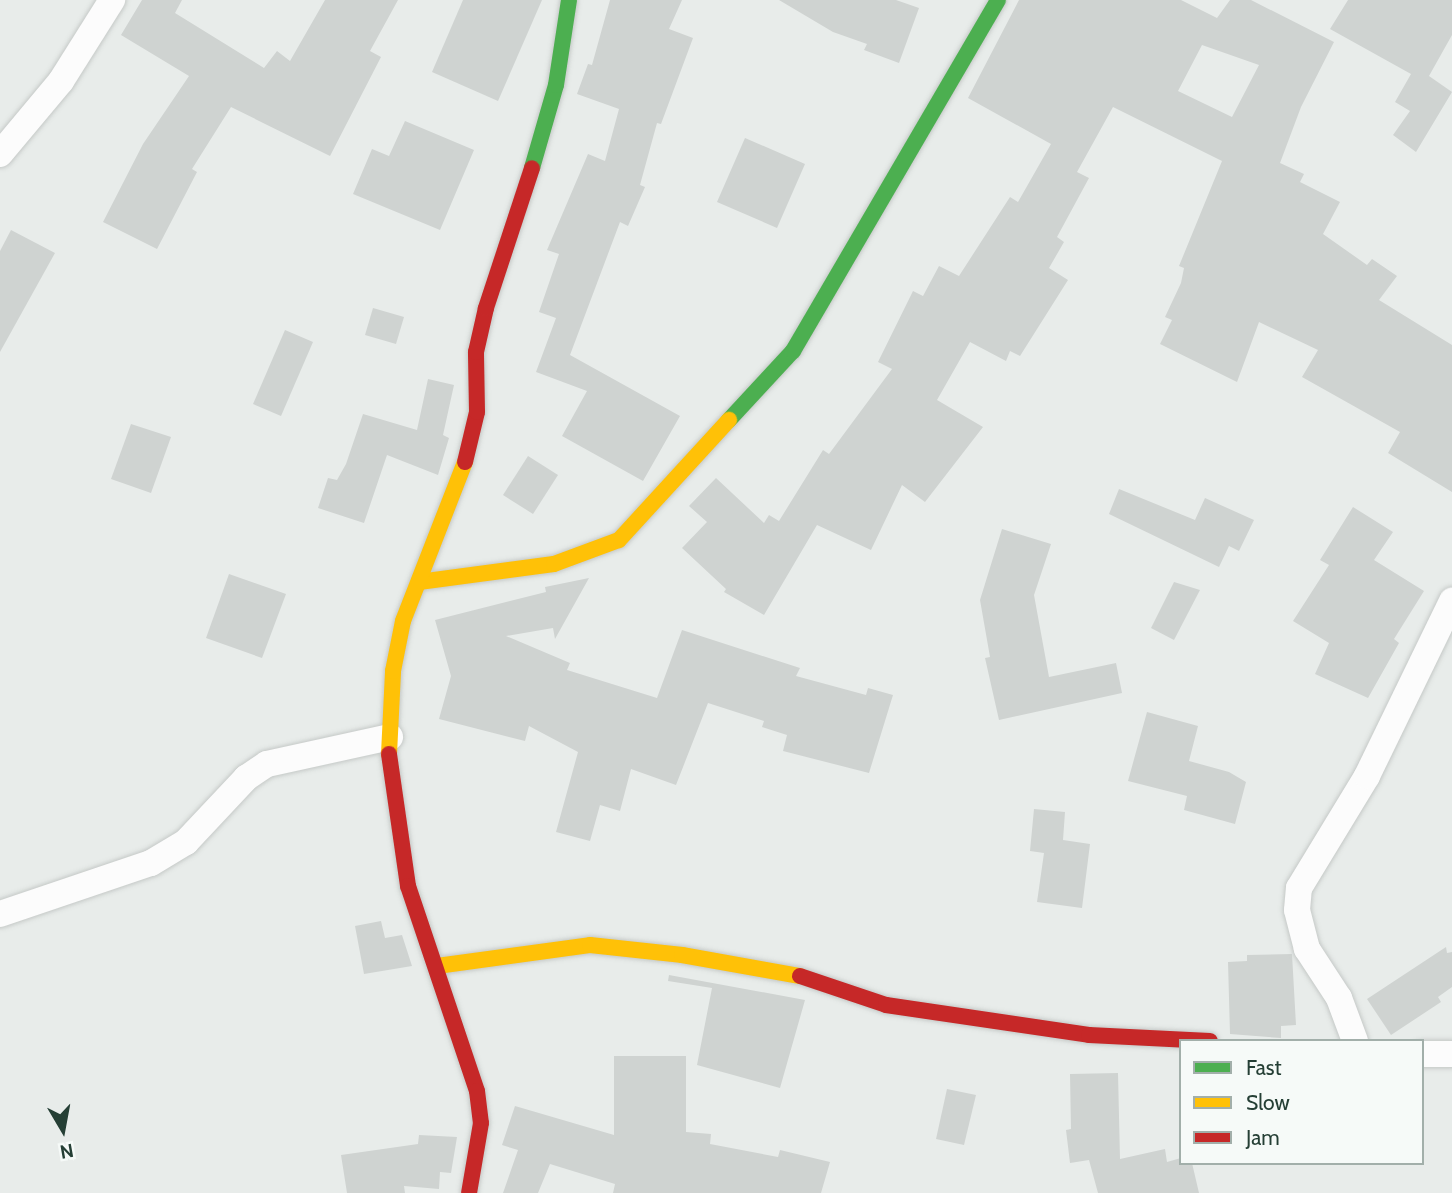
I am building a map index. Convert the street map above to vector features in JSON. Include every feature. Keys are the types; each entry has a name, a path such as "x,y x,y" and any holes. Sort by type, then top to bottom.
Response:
{"street":[{"path":"0,154 61,81 112,0"},
{"path":"469,1193 481,1123 477,1091 408,886 388,765 393,671 403,621 464,467 477,412 476,352 486,308 511,242 556,85 569,0"},
{"path":"419,582 554,564 593,553 619,540 793,351 842,274 998,0"},
{"path":"1354,1039 1339,998 1307,949 1297,911 1299,888 1367,776 1452,601"},
{"path":"0,914 151,863 186,842 246,778 267,764 390,737"},
{"path":"437,966 603,947 790,973 886,1005 927,1012 1089,1035 1179,1039"},
{"path":"1424,1054 1452,1054"}],"building":[{"path":"142,0 182,0 175,13 264,68 277,51 290,61 325,0 398,0 370,51 381,57 330,156 231,107 192,169 197,172 157,249 103,222 143,144 189,76 121,35"},
{"path":"463,0 542,0 498,101 432,72"},
{"path":"610,0 682,0 669,29 693,38 661,124 657,123 640,185 645,187 628,226 620,222 570,355 680,416 643,481 562,436 587,391 536,372 556,318 539,312 559,254 547,250 588,154 605,161 619,109 577,94 588,64 592,65"},
{"path":"779,0 896,0 919,8 899,63 864,50 867,44 833,32"},
{"path":"1019,0 1181,0 1217,18 1230,0 1251,0 1334,42 1301,107 1280,163 1304,174 1300,182 1340,202 1323,234 1367,265 1372,259 1397,276 1379,300 1452,345 1452,492 1388,453 1400,432 1302,377 1318,350 1259,322 1237,382 1160,344 1172,320 1165,317 1181,283 1184,268 1179,266 1222,161 1113,107 1077,172 1089,178 1057,237 1064,242 1049,268 1068,280 1020,356 1010,351 1006,361 970,342 937,400 983,427 925,502 902,485 871,550 817,525 764,615 724,592 726,589 682,548 707,522 689,506 716,478 764,523 769,515 779,521 823,450 829,454 892,369 878,362 913,291 923,296 939,266 959,276 1010,197 1018,202 1051,144 968,98","holes":["1202,45 1259,65 1232,117 1178,91"]},
{"path":"1348,0 1452,0 1452,35 1429,76 1452,92 1416,152 1393,135 1410,111 1395,102 1411,74 1330,29"},
{"path":"405,121 474,150 440,230 353,194 372,149 389,156"},
{"path":"745,138 805,164 777,228 717,202"},
{"path":"11,230 55,253 0,352 0,251"},
{"path":"373,308 404,317 396,344 365,335"},
{"path":"285,330 313,342 281,416 253,404"},
{"path":"428,379 454,385 443,435 449,438 438,475 387,455 364,523 318,508 328,478 337,480 346,464 363,414 417,430"},
{"path":"131,424 171,437 151,493 111,479"},
{"path":"528,456 558,475 533,514 503,495"},
{"path":"1119,489 1195,520 1205,498 1254,520 1239,551 1229,546 1219,567 1109,514"},
{"path":"1353,507 1393,532 1374,560 1424,591 1394,639 1399,643 1368,698 1315,674 1329,643 1293,621 1329,565 1320,560"},
{"path":"1002,529 1051,544 1034,595 1049,677 1116,663 1122,693 999,720 985,658 990,657 980,600"},
{"path":"229,574 286,594 262,658 206,638"},
{"path":"589,578 555,639 553,628 506,636 570,663 567,670 657,698 682,630 800,668 796,676 866,695 868,688 893,695 869,773 783,751 787,735 762,727 764,721 708,703 676,785 631,769 620,811 600,805 590,841 556,832 578,752 529,726 525,741 439,719 451,676 435,620 546,592 545,587"},
{"path":"1174,582 1200,590 1174,640 1151,628"},
{"path":"1147,712 1198,726 1189,761 1229,772 1246,782 1235,824 1184,810 1187,796 1128,781"},
{"path":"1034,809 1065,812 1063,840 1090,844 1082,908 1037,902 1044,853 1030,851"},
{"path":"381,921 385,938 402,935 412,966 364,974 355,926"},
{"path":"1446,947 1447,953 1452,952 1452,987 1438,997 1441,1002 1391,1035 1367,999"},
{"path":"1292,954 1296,1025 1281,1026 1281,1038 1230,1034 1228,962 1247,961 1247,955"},
{"path":"669,975 805,1000 780,1088 697,1065 712,988 668,981"},
{"path":"614,1056 686,1056 686,1132 711,1134 710,1144 778,1157 780,1150 830,1162 821,1193 613,1193 615,1184 550,1164 538,1193 503,1193 518,1150 502,1145 515,1106 614,1135"},
{"path":"1118,1073 1120,1159 1165,1149 1167,1162 1179,1159 1179,1165 1192,1165 1199,1193 1098,1193 1089,1160 1070,1163 1066,1130 1071,1129 1070,1074"},
{"path":"947,1089 976,1095 964,1145 936,1139"},
{"path":"419,1135 457,1137 451,1173 440,1172 439,1189 404,1186 405,1193 347,1193 341,1155 418,1144"}],"traffic: fast":[{"path":"532,168 556,85 569,0"},
{"path":"729,420 793,351 998,0"}],"traffic: slow":[{"path":"419,582 554,564 619,540 729,420"},
{"path":"389,754 393,671 403,621 465,462"},
{"path":"437,966 590,945 682,955 800,976"}],"traffic: jam":[{"path":"465,462 477,412 476,352 486,308 532,168"},
{"path":"389,754 408,886 477,1091 481,1123 469,1193"},
{"path":"800,976 886,1005 1089,1035 1179,1039"}]}
